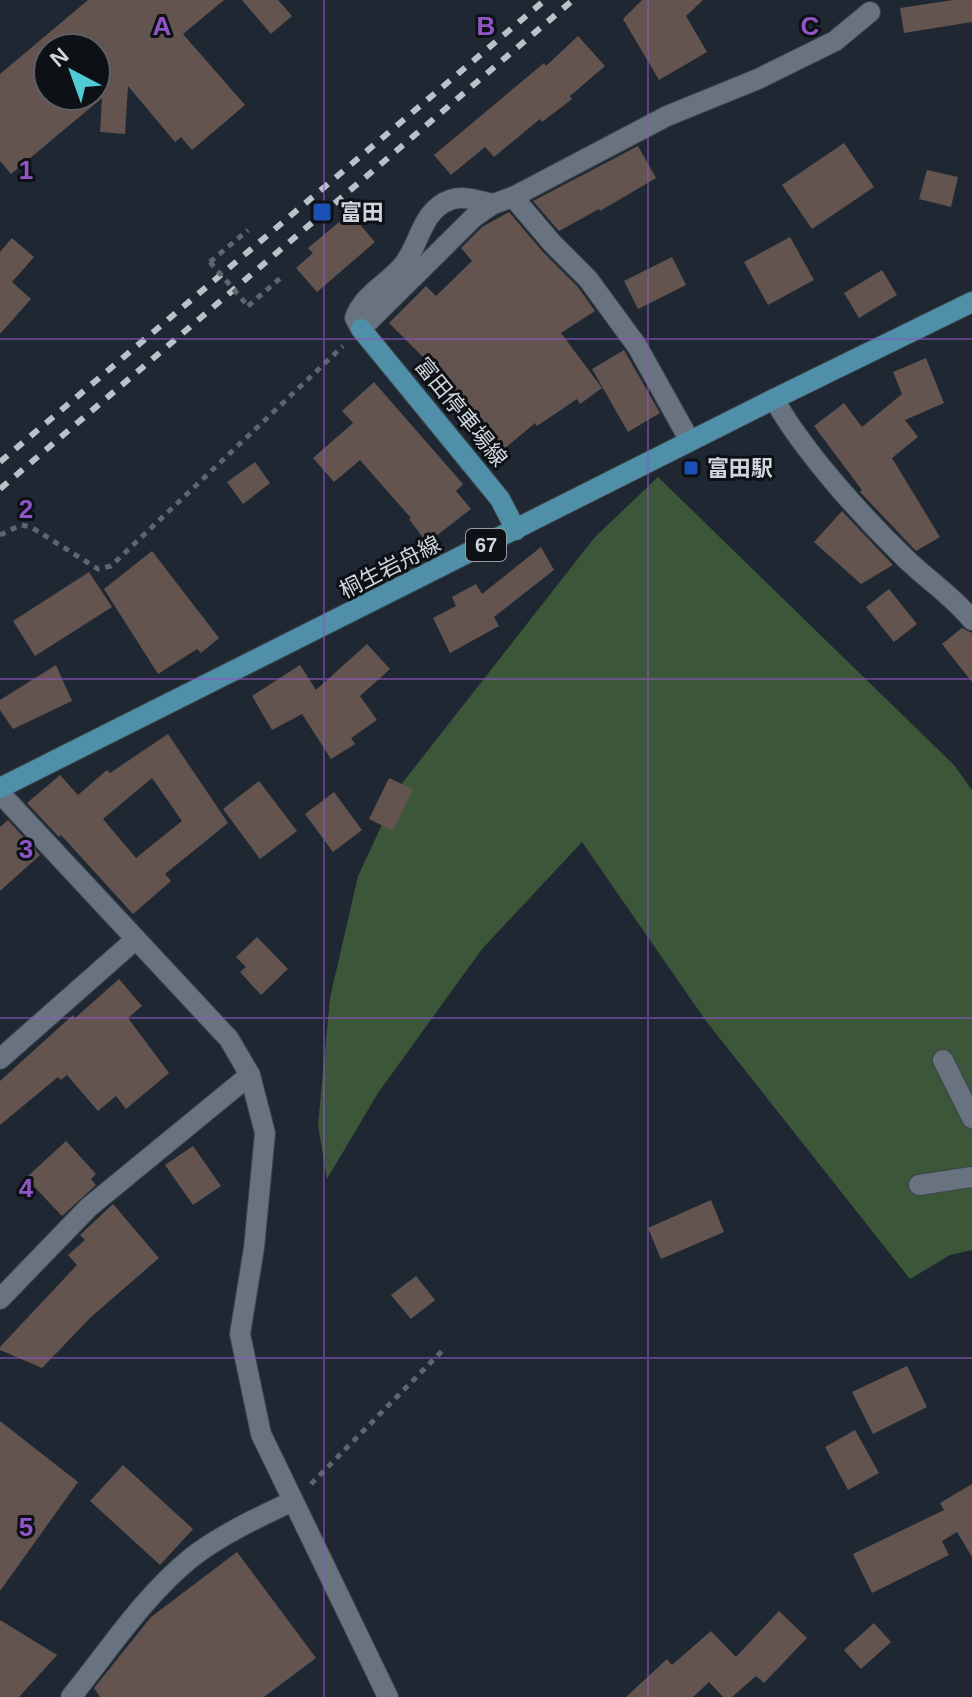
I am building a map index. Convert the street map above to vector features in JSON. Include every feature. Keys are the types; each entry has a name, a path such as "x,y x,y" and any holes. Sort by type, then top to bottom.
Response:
{"main road":[{"name":"桐生岩舟線","path":"0,790 972,302"},
{"name":"富田停車場線","path":"361,329 500,499 516,530"}],"street":[{"path":"493,204 463,197 436,207 426,219 413,251 402,267 359,307 355,318 361,329 474,217 493,204 513,197 667,116 758,79 835,41 870,12"},
{"path":"513,197 588,279 637,346 690,441"},
{"path":"774,399 789,424 848,496 905,558 958,602 972,620"},
{"path":"0,790 229,1039 250,1075 265,1133 254,1248 240,1334 261,1434 388,1697"},
{"path":"0,1059 136,939"},
{"path":"943,1060 972,1118"},
{"path":"0,1299 89,1207 250,1075"},
{"path":"919,1185 972,1177"},
{"path":"71,1697 153,1594 193,1557 259,1517 293,1501"}],"path":[{"path":"248,230 210,262 248,306 284,275"},
{"path":"0,535 21,525 31,527 98,569 111,566 361,329"},
{"path":"293,1501 445,1348"}],"green space":[{"path":"658,477 954,765 972,790 972,1250 950,1255 910,1279 706,1021 582,842 482,949 378,1093 327,1179 318,1125 330,998 358,876 400,786 595,537"}],"building":[{"path":"88,0 224,0 183,34 245,105 192,150 181,137 175,142 128,86 125,134 100,132 101,112 112,112 112,32 50,32"},
{"path":"242,0 278,0 292,16 271,34"},
{"path":"642,0 703,0 686,16 707,52 659,80 623,19"},
{"path":"972,0 972,22 904,33 900,8"},
{"path":"578,36 605,66 570,96 572,99 542,122 540,119 494,157 485,147 451,175 434,155 544,63 546,66"},
{"path":"32,47 32,112 85,112 11,174 0,161 0,74"},
{"path":"844,143 874,187 812,229 782,185"},
{"path":"638,146 656,178 600,211 559,231 533,201"},
{"path":"927,170 958,177 951,207 919,199"},
{"path":"509,212 578,287 595,311 561,333 602,388 580,404 577,399 537,426 535,423 496,456 428,371 433,367 389,323 426,286 436,296 472,261 461,248 482,227"},
{"path":"350,213 375,242 317,292 296,268 313,253 308,248"},
{"path":"790,237 814,280 768,305 744,262"},
{"path":"12,238 34,257 12,282 31,299 0,334 0,252"},
{"path":"672,257 686,285 638,309 624,281"},
{"path":"882,270 897,295 859,318 844,293"},
{"path":"624,350 660,413 628,432 592,369"},
{"path":"926,358 944,403 905,420 918,437 892,458 940,537 916,551 860,492 862,490 814,426 844,403 862,427 902,394 893,372"},
{"path":"374,382 463,484 456,491 471,509 427,543 411,518 360,460 334,482 313,458 353,423 342,411"},
{"path":"255,462 270,483 243,504 227,482"},
{"path":"842,511 893,565 861,584 814,542"},
{"path":"541,547 554,570 494,617 499,626 450,653 433,618 456,606 452,597 476,584 482,594"},
{"path":"152,551 219,638 201,653 197,649 158,674 104,589"},
{"path":"89,572 112,607 35,656 13,621"},
{"path":"889,589 917,624 894,642 866,607"},
{"path":"962,628 972,633 972,682 942,644"},
{"path":"367,644 390,669 360,696 377,720 351,738 355,744 331,759 302,714 272,730 252,696 300,665 316,690"},
{"path":"56,665 72,701 13,729 0,710 0,700"},
{"path":"168,734 228,823 165,874 171,881 133,914 61,835 59,837 27,803 60,775 78,795 107,770 110,773","holes":["152,778 182,821 136,858 103,819"]},
{"path":"389,778 413,789 393,831 369,819"},
{"path":"259,781 297,831 260,859 223,809"},
{"path":"334,792 362,830 333,852 305,814"},
{"path":"8,820 40,855 0,891 0,827"},
{"path":"257,937 288,969 261,995 240,972 246,967 236,957"},
{"path":"119,979 142,1006 128,1018 169,1073 126,1109 116,1096 98,1111 67,1075 61,1080 58,1077 0,1125 0,1081 73,1015 75,1018"},
{"path":"66,1141 96,1174 91,1179 96,1185 62,1216 26,1178"},
{"path":"193,1146 221,1186 193,1205 165,1165"},
{"path":"711,1200 724,1232 661,1259 648,1228"},
{"path":"113,1204 159,1258 91,1317 42,1368 0,1350 77,1265 68,1255 85,1240 80,1235"},
{"path":"416,1276 435,1300 411,1319 391,1295"},
{"path":"907,1366 927,1407 873,1434 852,1392"},
{"path":"0,1421 78,1482 0,1591"},
{"path":"855,1430 879,1473 848,1490 825,1447"},
{"path":"123,1465 193,1529 160,1565 90,1501"},
{"path":"972,1484 972,1557 957,1532 942,1541 949,1555 872,1593 853,1554 944,1510 940,1503"},
{"path":"237,1552 316,1658 264,1697 100,1697 94,1688 151,1617"},
{"path":"779,1611 807,1638 764,1683 756,1676 732,1697 723,1697 709,1682 693,1697 626,1697 667,1659 672,1665 711,1631 736,1657"},
{"path":"0,1620 57,1655 19,1697 0,1697"},
{"path":"874,1623 891,1642 861,1669 844,1650"}],"railway":[{"path":"0,462 545,0"},
{"path":"0,489 573,0"}],"place":[{"name":"富田","path":"322,212"},
{"name":"富田駅","path":"691,468"}]}
